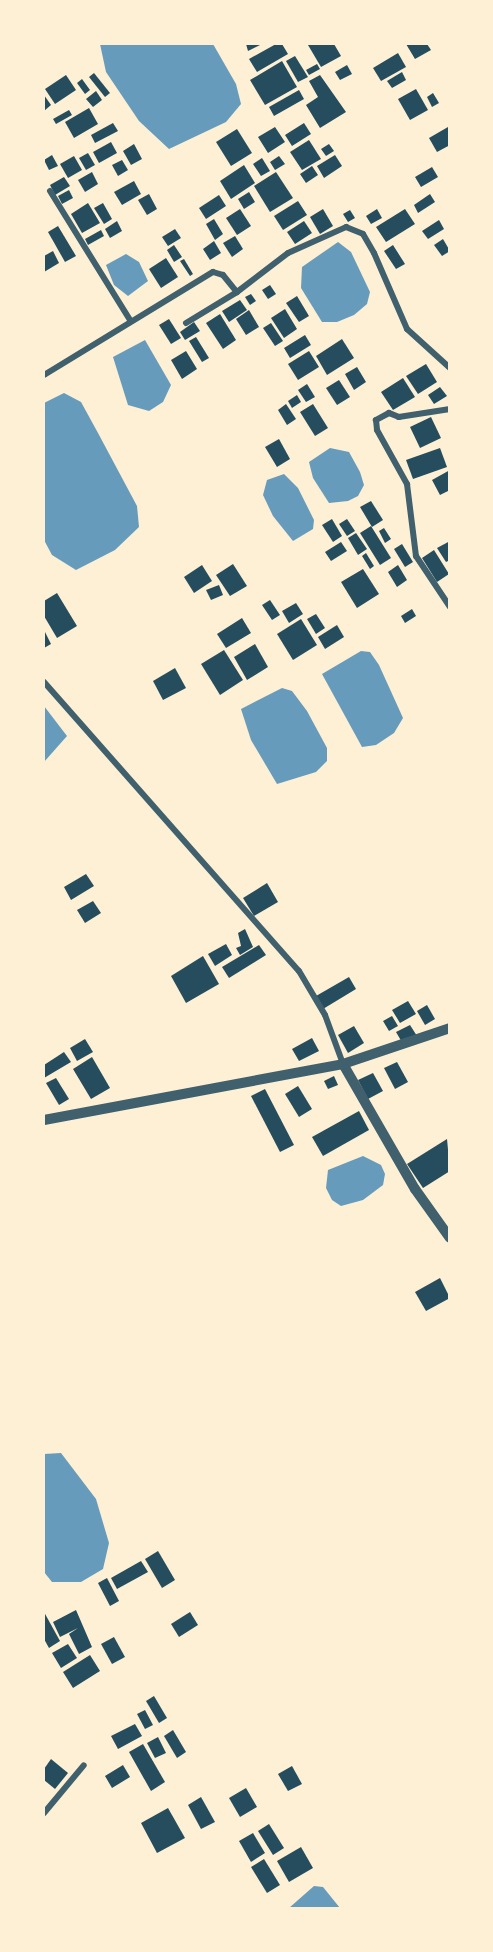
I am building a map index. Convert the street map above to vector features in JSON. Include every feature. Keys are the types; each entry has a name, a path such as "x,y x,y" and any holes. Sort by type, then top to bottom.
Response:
{"street":[{"path":"50,191 130,320"},
{"path":"186,323 237,292 288,254 346,227 363,234 374,253 407,329 450,368"},
{"path":"44,375 130,320 213,272 224,275 237,292"},
{"path":"450,409 399,417 389,413 376,420 377,430 407,484 417,556 450,607"},
{"path":"44,682 299,971 325,1016 343,1064 415,1189 450,1238"},
{"path":"44,1120 343,1064 450,1028"},
{"path":"44,1813 84,1765"}],"water":[{"path":"100,44 213,44 236,84 241,104 226,122 169,149 139,121 106,72"},
{"path":"338,242 351,252 370,292 367,304 354,315 337,322 322,322 301,288 302,267"},
{"path":"126,254 139,262 148,281 128,296 114,285 106,265"},
{"path":"145,340 171,385 163,402 149,411 128,405 113,357"},
{"path":"64,393 81,402 137,506 139,527 115,550 76,570 52,555 44,540 44,403"},
{"path":"330,448 349,452 360,472 364,485 358,496 348,501 329,503 313,478 309,462"},
{"path":"284,474 298,488 314,520 313,529 293,541 273,516 263,495 267,480"},
{"path":"361,651 370,652 379,665 403,718 394,733 376,745 362,747 322,674"},
{"path":"282,688 292,691 307,711 327,748 327,761 316,772 277,784 251,740 241,709"},
{"path":"44,706 67,736 44,762"},
{"path":"363,1156 381,1165 385,1174 383,1185 363,1200 341,1206 332,1200 326,1188 328,1170"},
{"path":"61,1453 96,1499 109,1543 103,1569 81,1582 52,1582 44,1572 44,1454"},
{"path":"314,1886 323,1887 340,1908 289,1908"}],"building":[{"path":"246,44 262,44 248,51"},
{"path":"276,44 282,44 288,54 257,72 249,59"},
{"path":"334,44 341,56 321,67 308,45"},
{"path":"406,44 427,44 431,50 415,59"},
{"path":"398,53 406,67 381,81 373,68"},
{"path":"295,56 308,77 298,82 286,61"},
{"path":"282,61 297,87 265,105 250,80"},
{"path":"317,64 320,69 309,75 306,70"},
{"path":"347,65 352,74 340,80 335,72"},
{"path":"402,72 406,80 392,88 387,81"},
{"path":"94,73 110,93 105,97 89,77"},
{"path":"66,75 76,90 55,104 45,89"},
{"path":"320,75 346,112 320,128 306,105 318,97 309,81"},
{"path":"82,79 90,90 85,94 77,83"},
{"path":"416,89 428,110 410,120 398,99"},
{"path":"299,90 304,99 274,116 269,107"},
{"path":"96,91 102,100 93,107 86,99"},
{"path":"433,93 439,103 432,107 427,97"},
{"path":"44,95 51,105 44,111"},
{"path":"89,108 98,124 74,138 65,122"},
{"path":"69,110 72,115 56,124 53,119"},
{"path":"113,123 118,131 95,143 91,135"},
{"path":"304,123 311,134 292,146 285,135"},
{"path":"275,127 285,142 268,153 258,137"},
{"path":"448,127 450,145 437,152 429,138"},
{"path":"237,129 252,153 231,166 216,142"},
{"path":"309,140 321,159 302,170 290,152"},
{"path":"111,142 117,153 99,163 93,152"},
{"path":"134,144 142,159 131,165 123,151"},
{"path":"329,144 334,151 326,156 321,149"},
{"path":"88,153 95,165 86,170 79,158"},
{"path":"52,155 58,166 49,170 44,160"},
{"path":"335,155 342,166 324,178 317,166"},
{"path":"74,156 82,170 68,178 60,164"},
{"path":"279,156 285,164 275,170 270,162"},
{"path":"262,158 270,171 261,176 253,164"},
{"path":"122,160 128,170 118,176 112,165"},
{"path":"244,165 255,183 231,199 220,181"},
{"path":"312,166 318,175 306,183 300,174"},
{"path":"432,167 438,177 421,187 415,177"},
{"path":"92,172 98,184 85,192 78,180"},
{"path":"276,172 293,198 270,212 254,186"},
{"path":"64,177 70,186 55,195 50,185"},
{"path":"134,181 141,194 122,205 114,192"},
{"path":"69,190 73,198 62,204 58,196"},
{"path":"249,192 255,202 244,209 238,199"},
{"path":"149,194 157,209 147,215 138,200"},
{"path":"430,194 435,202 418,213 414,205"},
{"path":"219,195 226,206 206,219 199,208"},
{"path":"298,201 307,215 283,230 274,216"},
{"path":"88,203 100,223 82,233 71,214"},
{"path":"103,203 112,219 104,224 94,208"},
{"path":"240,209 251,226 237,235 226,218"},
{"path":"323,209 333,226 320,234 310,217"},
{"path":"377,209 382,218 371,224 366,216"},
{"path":"405,209 415,224 386,242 376,227"},
{"path":"350,210 355,218 348,222 343,214"},
{"path":"214,219 223,234 215,240 206,224"},
{"path":"439,220 444,229 428,239 422,231"},
{"path":"117,221 122,231 110,238 105,229"},
{"path":"304,221 312,233 295,244 287,232"},
{"path":"58,226 76,256 65,262 48,232"},
{"path":"175,229 181,238 168,246 162,237"},
{"path":"101,230 104,236 88,245 85,239"},
{"path":"235,236 243,249 232,257 223,243"},
{"path":"443,239 450,251 442,256 434,245"},
{"path":"214,241 221,253 210,260 203,249"},
{"path":"174,245 182,257 174,262 167,250"},
{"path":"393,245 405,264 396,269 384,251"},
{"path":"53,251 59,263 44,272 44,256"},
{"path":"166,258 178,277 161,288 149,269"},
{"path":"184,259 193,274 190,276 180,261"},
{"path":"270,285 276,294 268,299 262,290"},
{"path":"251,294 256,301 250,305 245,297"},
{"path":"297,296 309,316 299,322 286,303"},
{"path":"240,300 247,310 229,322 222,311"},
{"path":"285,309 297,329 284,338 271,318"},
{"path":"249,310 259,327 246,335 236,319"},
{"path":"220,314 236,340 223,349 206,323"},
{"path":"169,319 181,338 171,344 159,325"},
{"path":"194,322 200,331 185,340 180,332"},
{"path":"271,323 283,341 275,346 263,328"},
{"path":"305,335 311,345 290,358 284,348"},
{"path":"196,337 209,358 202,362 189,341"},
{"path":"342,339 354,358 327,375 316,356"},
{"path":"186,351 197,369 182,379 171,360"},
{"path":"309,351 319,367 298,380 288,364"},
{"path":"426,364 437,382 418,394 406,376"},
{"path":"357,367 366,382 354,390 345,374"},
{"path":"403,378 415,397 393,410 381,392"},
{"path":"339,380 350,397 337,405 326,388"},
{"path":"307,384 315,397 306,402 298,390"},
{"path":"440,387 447,396 434,404 428,395"},
{"path":"297,395 301,402 292,408 288,401"},
{"path":"286,404 296,419 287,425 278,410"},
{"path":"313,404 328,428 315,436 300,412"},
{"path":"431,417 441,438 420,448 410,427"},
{"path":"279,439 290,459 277,467 265,447"},
{"path":"440,448 447,467 413,479 406,460"},
{"path":"450,470 450,490 440,495 432,480"},
{"path":"371,501 383,520 372,527 360,507"},
{"path":"332,519 342,536 333,542 322,525"},
{"path":"347,519 355,531 347,536 339,524"},
{"path":"371,526 391,558 380,565 360,533"},
{"path":"384,528 391,539 385,543 379,531"},
{"path":"356,533 367,549 358,555 348,538"},
{"path":"450,541 450,560 446,562 437,548"},
{"path":"341,542 347,551 331,561 325,552"},
{"path":"402,544 413,562 405,567 394,549"},
{"path":"434,550 449,574 437,582 422,558"},
{"path":"366,553 374,566 370,569 362,556"},
{"path":"233,564 247,586 230,596 216,575"},
{"path":"202,565 212,581 194,593 184,577"},
{"path":"398,565 407,580 397,587 388,572"},
{"path":"363,569 379,594 357,608 341,582"},
{"path":"219,585 223,595 211,600 206,590"},
{"path":"57,593 77,626 57,638 44,616 44,601"},
{"path":"270,600 280,615 272,620 262,605"},
{"path":"296,603 303,614 289,623 282,611"},
{"path":"412,609 416,616 405,623 401,616"},
{"path":"316,614 325,628 316,634 307,619"},
{"path":"242,618 251,633 226,648 217,634"},
{"path":"301,619 317,645 293,660 277,634"},
{"path":"337,625 344,637 325,649 318,637"},
{"path":"44,630 51,644 44,648"},
{"path":"255,644 268,667 247,680 234,657"},
{"path":"224,650 243,680 220,695 201,664"},
{"path":"175,668 186,688 163,700 153,681"},
{"path":"86,874 94,886 71,900 64,887"},
{"path":"267,883 278,902 254,916 243,898"},
{"path":"93,901 101,913 85,923 77,910"},
{"path":"245,929 253,947 240,955 236,948 241,946 238,933"},
{"path":"226,944 232,955 215,966 208,954"},
{"path":"259,945 266,955 229,978 222,967"},
{"path":"203,956 219,984 186,1003 171,976"},
{"path":"349,977 356,989 323,1009 316,996"},
{"path":"408,1001 416,1014 400,1023 392,1010"},
{"path":"427,1005 435,1019 425,1025 417,1011"},
{"path":"392,1016 398,1026 389,1031 383,1021"},
{"path":"410,1025 417,1036 403,1044 396,1032"},
{"path":"354,1026 364,1043 348,1053 338,1035"},
{"path":"312,1038 319,1051 299,1061 292,1049"},
{"path":"85,1039 93,1052 77,1061 70,1048"},
{"path":"64,1052 71,1062 44,1078 44,1065"},
{"path":"92,1057 110,1088 91,1099 73,1069"},
{"path":"397,1062 408,1082 395,1089 384,1068"},
{"path":"373,1073 383,1091 368,1099 358,1080"},
{"path":"334,1076 338,1085 328,1089 324,1081"},
{"path":"56,1078 69,1099 59,1105 46,1083"},
{"path":"298,1086 312,1109 299,1117 285,1094"},
{"path":"265,1089 294,1145 280,1152 251,1096"},
{"path":"359,1111 369,1130 323,1156 312,1137"},
{"path":"447,1139 450,1171 423,1188 407,1164"},
{"path":"440,1278 450,1298 426,1311 415,1292"},
{"path":"158,1551 175,1580 162,1588 145,1559"},
{"path":"141,1561 148,1572 117,1589 111,1578"},
{"path":"107,1578 119,1601 110,1606 98,1583"},
{"path":"76,1610 92,1647 79,1654 69,1634 78,1628 60,1637 53,1622"},
{"path":"44,1612 60,1641 49,1648 44,1639"},
{"path":"190,1612 198,1625 179,1637 171,1624"},
{"path":"114,1637 125,1657 112,1664 101,1644"},
{"path":"68,1644 77,1658 61,1668 52,1653"},
{"path":"90,1655 100,1671 73,1688 63,1672"},
{"path":"154,1696 167,1718 159,1723 146,1701"},
{"path":"145,1710 153,1725 145,1729 137,1714"},
{"path":"135,1724 142,1736 118,1749 111,1736"},
{"path":"173,1730 186,1752 177,1758 164,1736"},
{"path":"158,1737 166,1753 155,1758 147,1743"},
{"path":"143,1744 165,1782 151,1791 129,1752"},
{"path":"51,1759 68,1773 55,1789 44,1780 44,1769"},
{"path":"123,1765 130,1777 112,1788 105,1776"},
{"path":"292,1766 302,1784 288,1791 278,1774"},
{"path":"246,1788 257,1807 240,1817 229,1798"},
{"path":"201,1797 215,1822 201,1829 188,1805"},
{"path":"168,1808 185,1838 157,1853 141,1823"},
{"path":"269,1824 284,1848 273,1855 258,1831"},
{"path":"253,1833 265,1853 251,1862 239,1841"},
{"path":"301,1847 313,1868 289,1882 277,1861"},
{"path":"264,1859 280,1885 267,1893 251,1867"}]}
